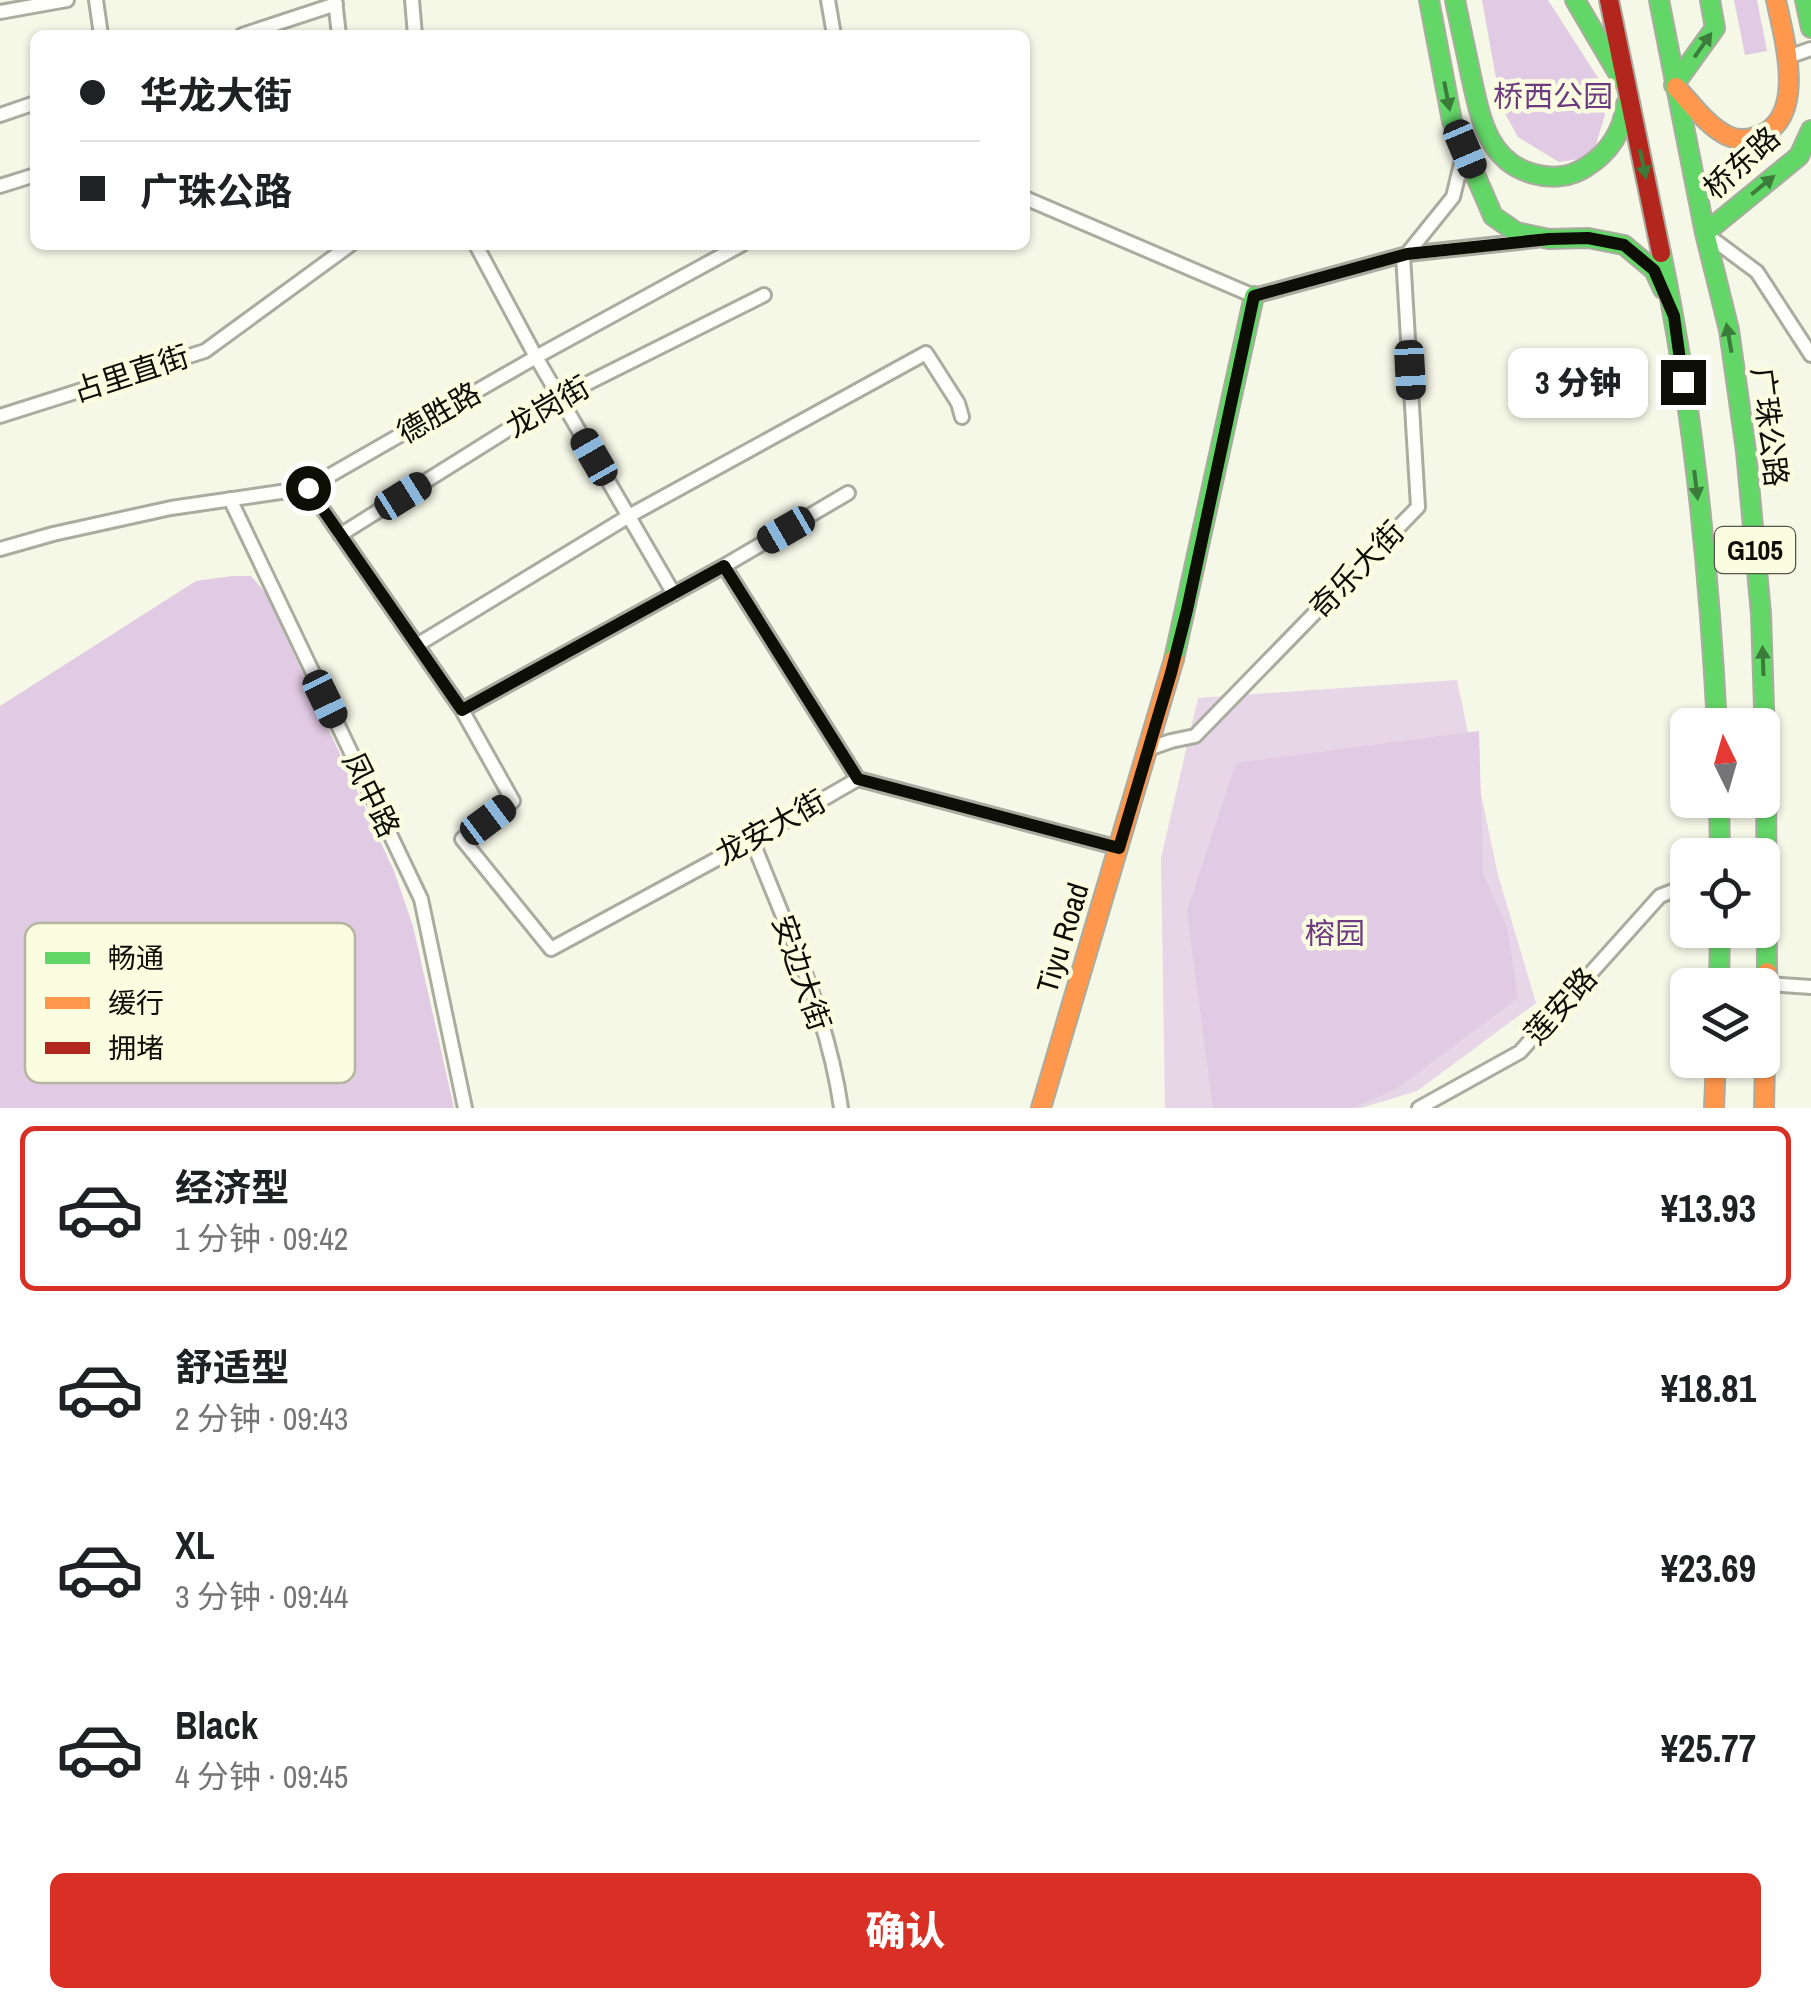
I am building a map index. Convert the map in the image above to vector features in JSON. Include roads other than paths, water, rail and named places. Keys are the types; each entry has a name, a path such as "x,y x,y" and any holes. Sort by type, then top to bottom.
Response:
{"main road":[{"path":"1429,0 1452,121 1494,216 1516,232 1549,239 1588,238 1624,245 1654,270 1674,316"},
{"path":"1456,0 1485,133 1519,170 1553,178 1569,176 1588,166 1605,152 1624,125 1628,88 1575,0"},
{"name":"G105","path":"1609,0 1674,316 1698,501 1715,708"},
{"name":"广珠公路","path":"1659,0 1705,233 1729,330 1746,451 1761,614 1767,968"},
{"path":"1674,85 1716,28 1710,0"},
{"name":"桥东路","path":"1674,85 1726,136 1752,140 1776,128 1788,102 1788,57 1776,0"},
{"path":"1805,0 1811,28"},
{"name":"桥东路","path":"1705,233 1799,156 1811,130"},
{"name":"Tiyu Road","path":"1042,1108 1171,673 1254,296"},
{"path":"1714,1108 1715,1078"},
{"name":"广珠公路","path":"1764,1108 1765,1078"}],"street":[{"path":"0,12 67,0"},
{"path":"96,0 100,30"},
{"path":"412,0 415,30"},
{"path":"828,0 833,30"},
{"path":"256,30 336,2 339,30"},
{"path":"1788,57 1811,50"},
{"path":"0,115 30,106"},
{"path":"1405,254 1453,197 1465,149"},
{"path":"0,186 30,177"},
{"path":"1030,200 1254,296 1405,254 1549,239"},
{"path":"1705,233 1758,272 1811,355"},
{"name":"占里直街","path":"0,416 205,351 343,250"},
{"path":"479,250 536,358 674,594"},
{"name":"德胜路","path":"0,550 52,534 171,508 308,488 732,250"},
{"name":"奇乐大街","path":"1148,750 1195,736 1418,507 1405,254"},
{"name":"龙岗街","path":"340,535 560,398 764,294"},
{"path":"417,645 629,516 926,352 958,403 962,417"},
{"path":"308,488 462,710 848,493"},
{"name":"凤中路","path":"230,499 421,899 465,1108"},
{"path":"724,566 858,779"},
{"name":"龙安大街","path":"462,710 513,801 462,839 551,949 858,779 1119,848"},
{"name":"安边大街","path":"752,840 810,990 838,1084 841,1108"},
{"name":"莲安路","path":"1418,1108 1520,1052 1660,896 1670,892"},
{"path":"1780,985 1811,988"}],"park label":[{"name":"桥西公园","path":"1553,97"},
{"name":"榕园","path":"1335,934"}]}
